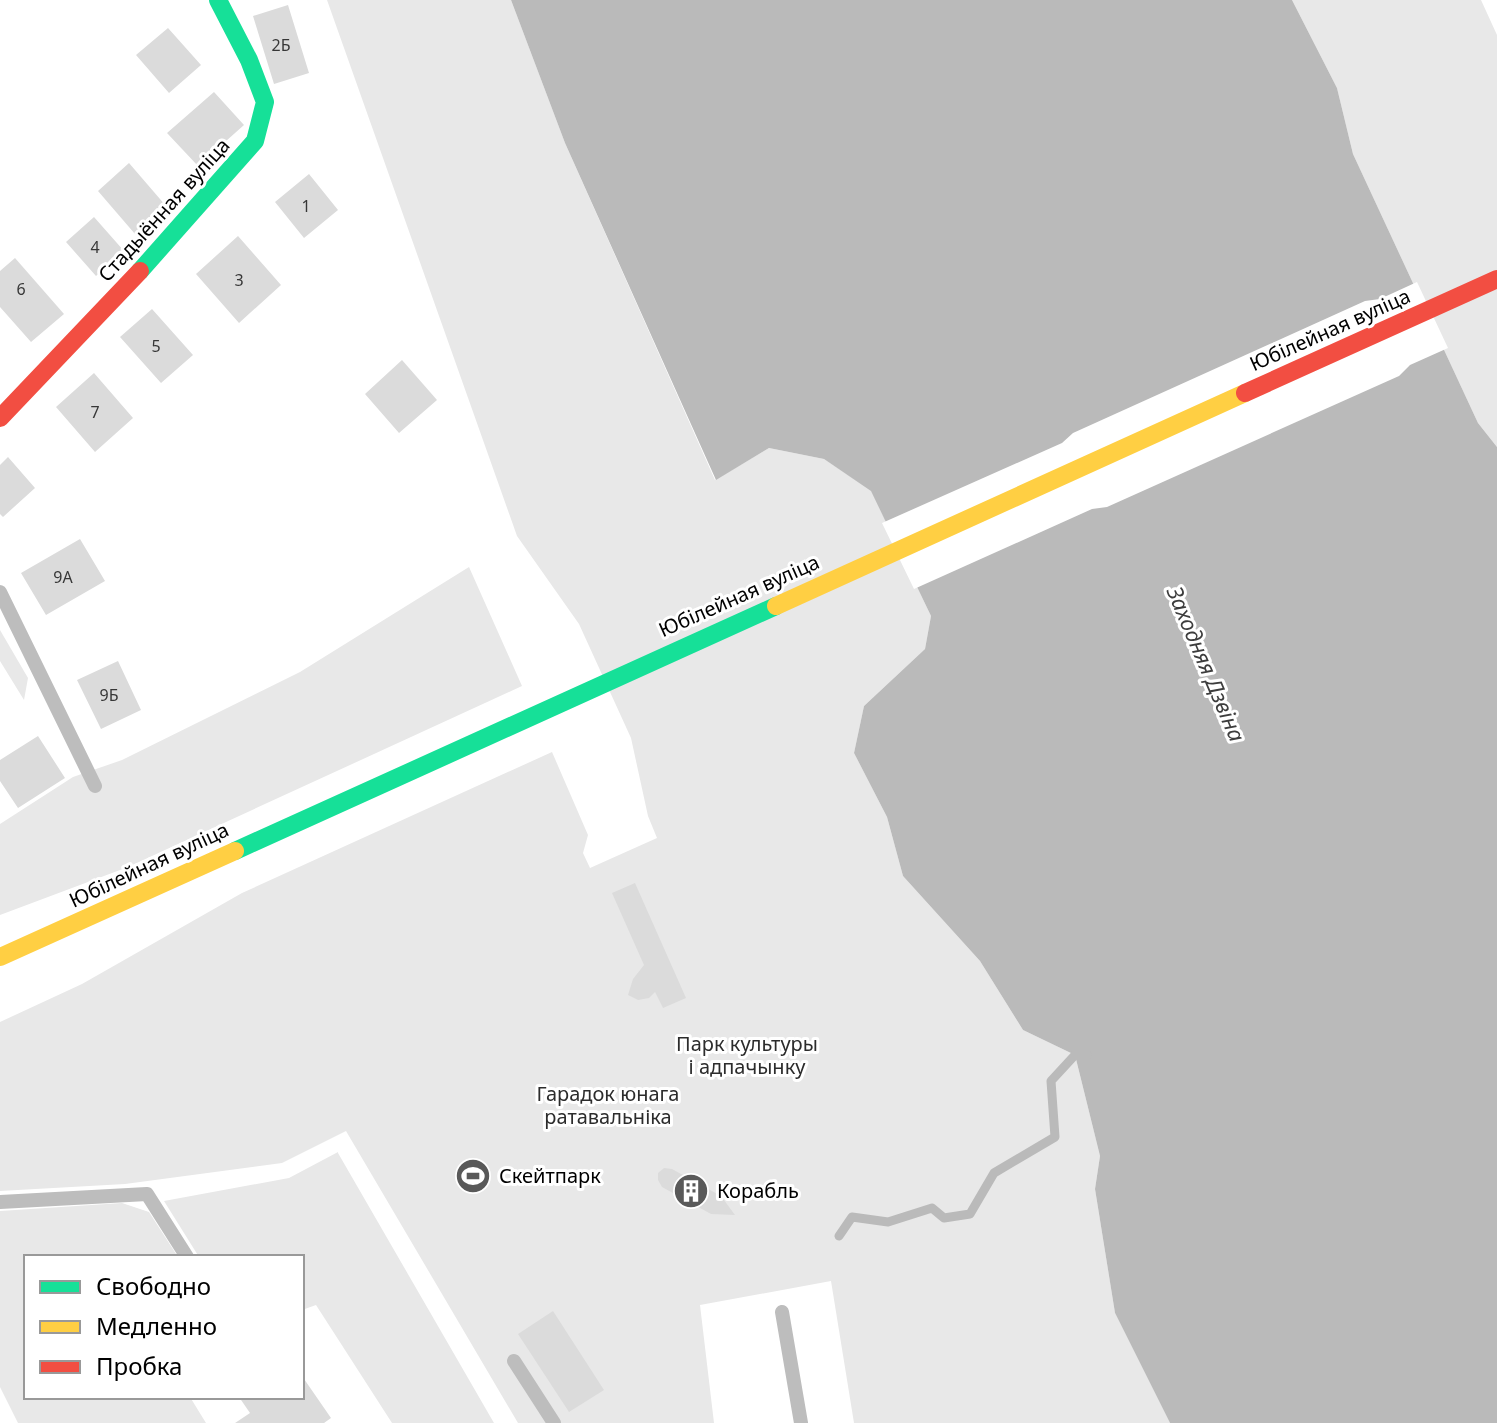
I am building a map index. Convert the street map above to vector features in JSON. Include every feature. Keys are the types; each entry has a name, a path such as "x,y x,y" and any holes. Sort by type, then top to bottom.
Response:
{"main road":[{"name":"Стадыённая вуліца","path":"0,418 159,251 255,141 265,102 249,60 218,0"},
{"name":"Юбілейная вуліца","path":"0,957 1497,279"}],"lane":[{"path":"0,592 95,786"},
{"path":"0,1202 147,1194 186,1255"},
{"path":"782,1312 801,1423"},
{"path":"514,1361 554,1423"}],"green space":[{"path":"327,0 511,0 565,143 715,480 769,448 824,459 871,490 931,616 925,649 864,706 854,753 887,817 903,876 980,961 1023,1030 1075,1055 1100,1156 1095,1189 1115,1313 1170,1423 854,1423 831,1281 700,1305 714,1423 518,1423 346,1131 282,1163 125,1184 0,1191 0,1022 82,984 242,893 552,752 588,835 583,853 590,868 657,838 648,816 631,738 579,624 517,536"},
{"path":"1292,0 1481,0 1497,35 1497,447 1478,423 1353,154 1337,88"},
{"path":"469,567 522,686 128,867 0,915 0,824 73,777 122,760 300,672"},
{"path":"0,630 28,678 24,700 0,661"},
{"path":"338,1152 494,1423 392,1423 316,1305 304,1309 304,1255 198,1255 164,1201 289,1178"},
{"path":"122,1203 149,1212 177,1255 24,1255 24,1399 191,1399 206,1423 18,1423 0,1387 0,1211"}],"water":[{"name":"Заходняя Дзвіна","path":"511,0 1292,0 1337,88 1353,154 1478,423 1497,447 1497,1423 1170,1423 1115,1313 1095,1189 1100,1156 1075,1055 1023,1030 980,961 903,876 887,817 854,753 864,706 925,649 931,616 871,491 824,459 769,448 716,480 565,143"}],"pier":[{"path":"1417,282 1448,348 1410,365 1399,376 1107,507 1092,509 914,589 882,523 1062,443 1073,433 1365,301 1380,299"}],"building":[{"path":"288,5 309,73 274,84 253,16"},
{"path":"168,28 201,65 169,93 136,55"},
{"path":"214,92 244,125 198,166 167,133"},
{"path":"129,163 166,206 135,234 98,191"},
{"path":"309,174 338,210 304,238 275,202"},
{"path":"94,217 124,251 96,276 66,242"},
{"path":"238,236 281,285 239,323 196,274"},
{"path":"15,258 64,314 31,342 0,307 0,271"},
{"path":"152,309 193,355 161,383 120,337"},
{"path":"402,360 437,400 399,433 365,394"},
{"path":"94,373 133,418 95,452 56,407"},
{"path":"8,457 35,488 3,517 0,514 0,465"},
{"path":"80,539 105,581 46,615 21,573"},
{"path":"118,661 141,710 101,729 77,680"},
{"path":"38,736 65,778 18,808 0,781 0,760"},
{"path":"635,883 686,998 663,1008 655,992 649,998 638,1000 628,995 633,979 644,965 612,893"},
{"name":"Корабль","path":"664,1168 672,1169 721,1196 735,1215 711,1214 662,1187 658,1173"},
{"path":"553,1311 604,1390 569,1412 518,1334"},
{"path":"304,1379 331,1418 324,1423 235,1423 250,1413 240,1399 304,1399"}],"waterway":[{"path":"839,1236 852,1217 888,1222 932,1208 944,1218 970,1214 994,1173 1055,1137 1051,1081 1075,1055 1087,1055"}],"traffic: fast":[{"path":"140,271 255,141 265,102 249,60 218,0"},
{"path":"235,851 776,606"}],"traffic: slow":[{"path":"776,606 1245,393"},
{"path":"0,957 235,851"}],"traffic: jam":[{"path":"0,418 140,271"},
{"path":"1245,393 1497,279"}],"place":[{"name":"Скейтпарк","path":"473,1176"},
{"name":"Корабль","path":"691,1191"}],"park label":[{"name":"Парк культуры і адпачынку","path":"747,1056"},
{"name":"Гарадок юнага ратавальніка","path":"608,1106"}]}
